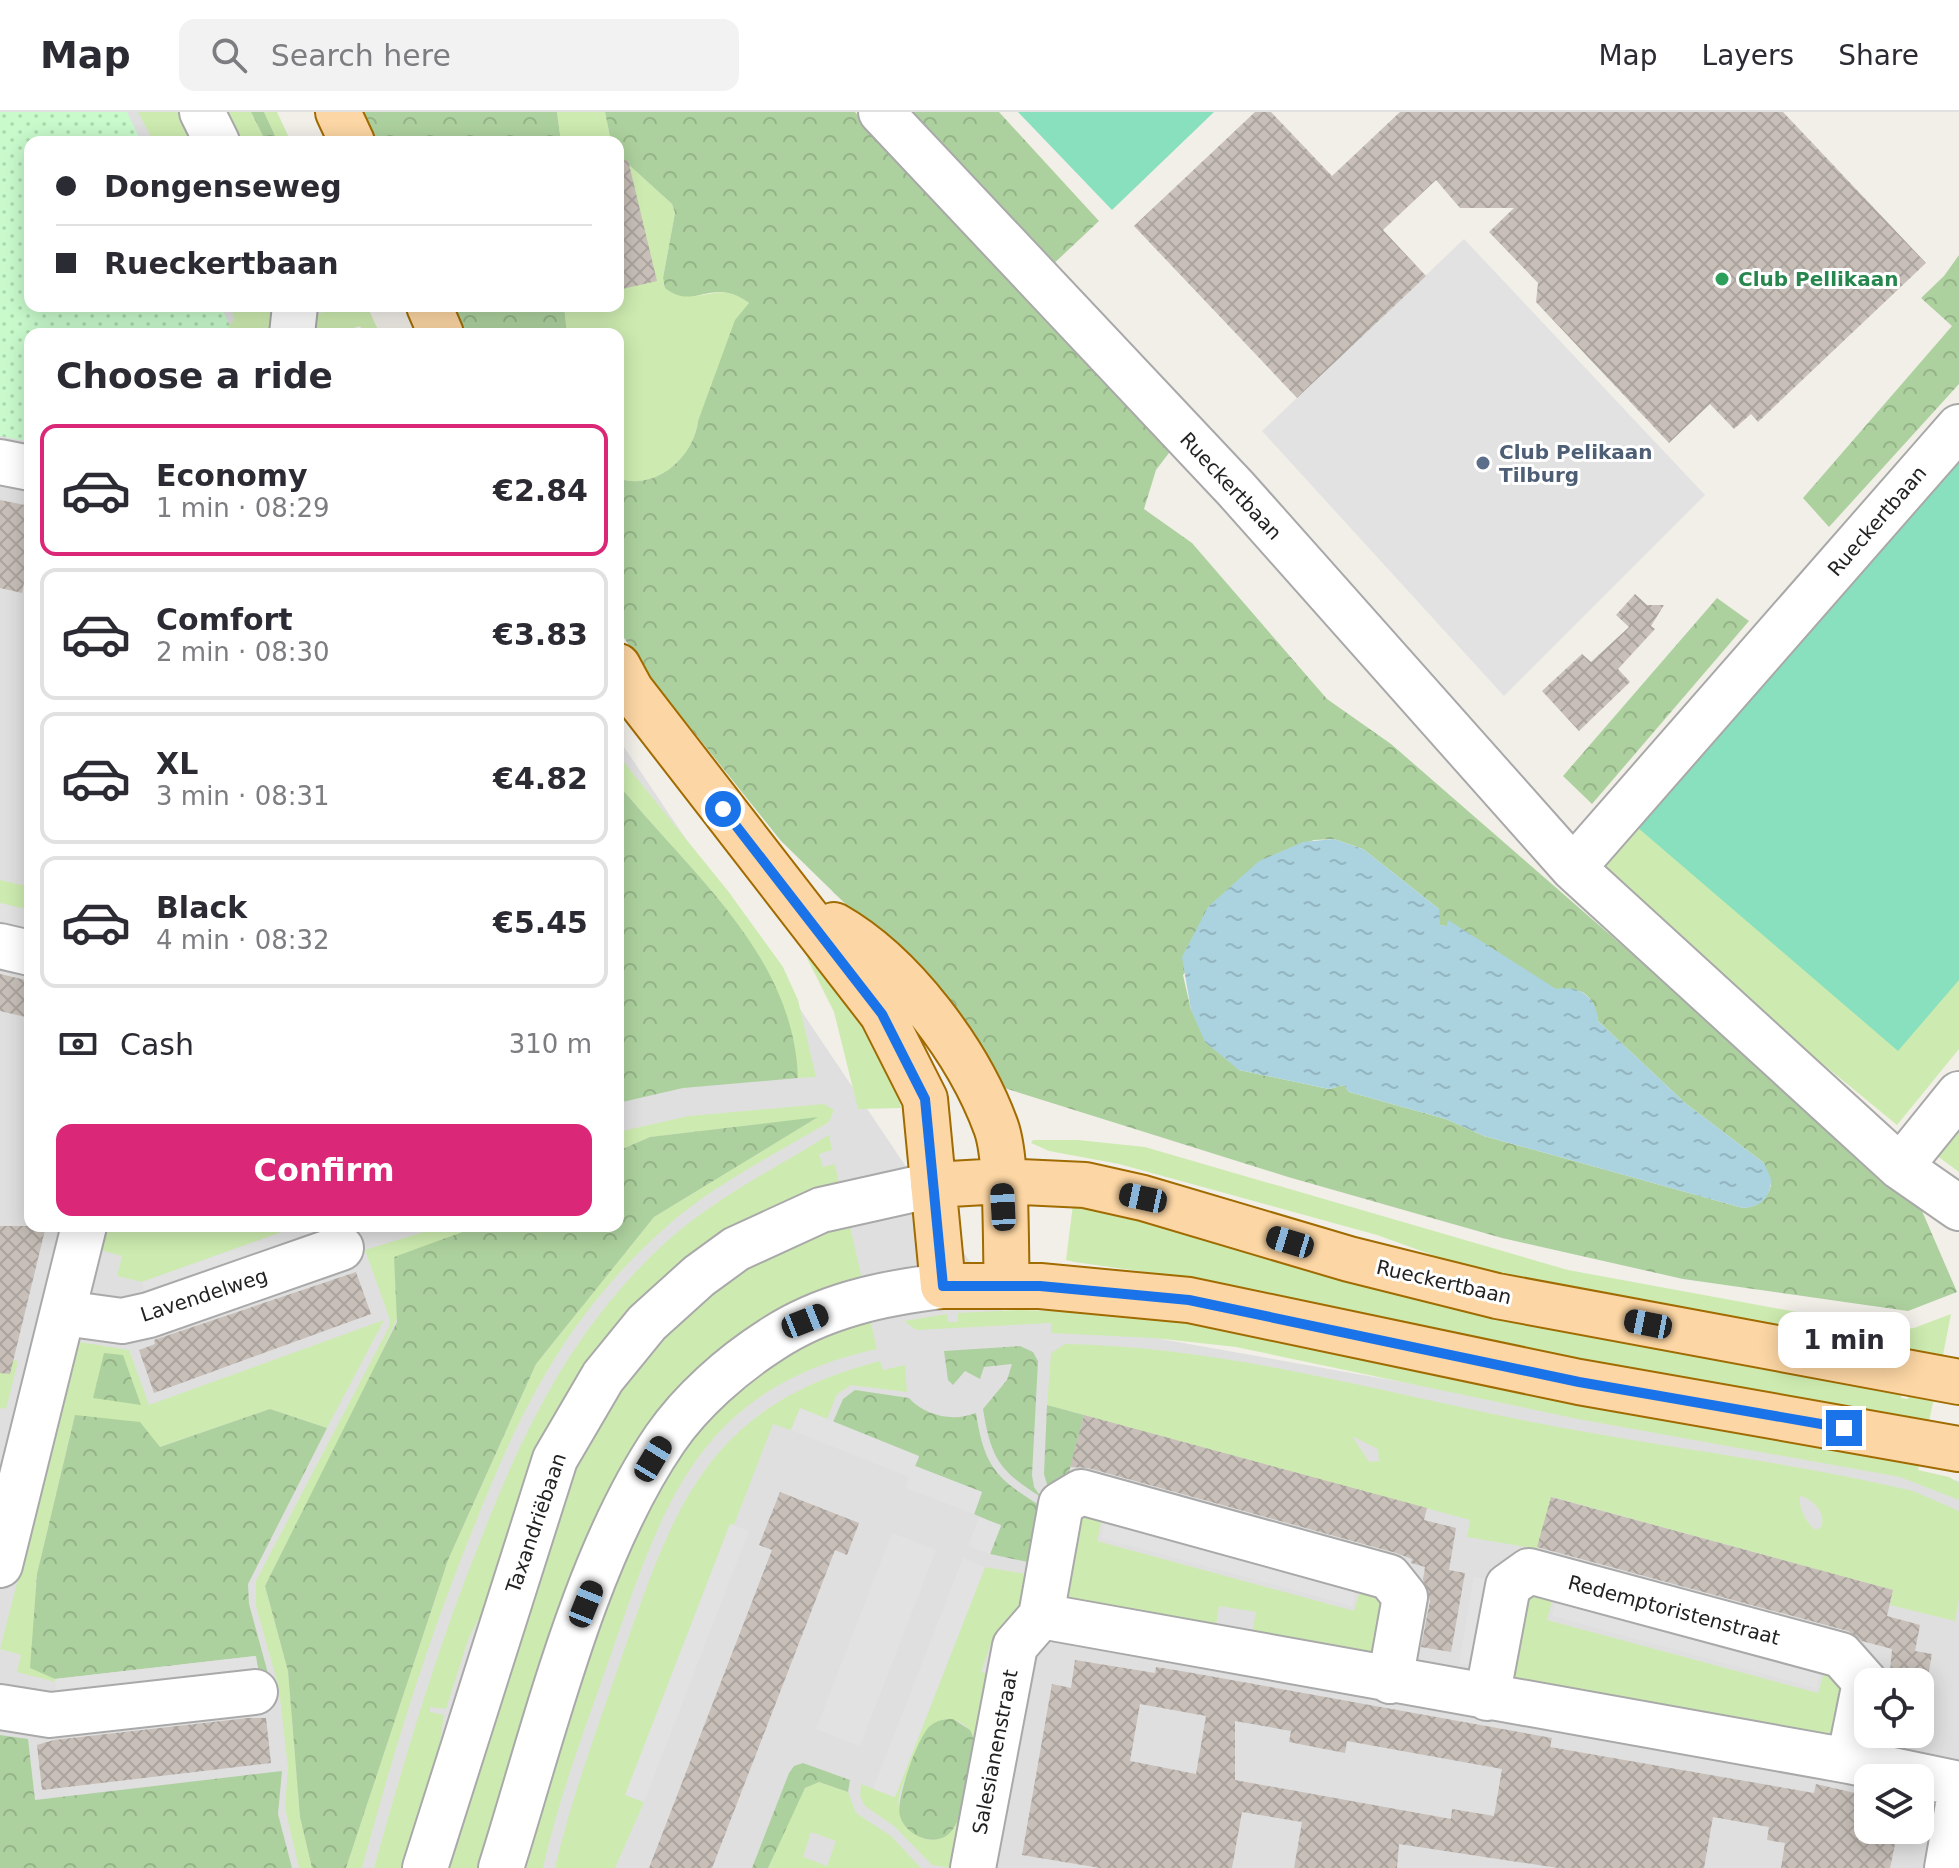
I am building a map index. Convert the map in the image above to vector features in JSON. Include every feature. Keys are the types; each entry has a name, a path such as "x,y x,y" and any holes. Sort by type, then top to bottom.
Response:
{"main road":[{"path":"338,112 349,136"},
{"path":"624,677 882,1014 925,1099 943,1286 1007,1286 1189,1300 1579,1382 1959,1449"},
{"path":"797,904 846,932 875,956 923,1005 956,1048 996,1128 1007,1286"},
{"name":"Rueckertbaan","path":"933,1185 1002,1181 1085,1185 1143,1198 1349,1259 1497,1296 1959,1382"}],"street":[{"path":"202,112 214,136"},
{"name":"Rueckertbaan","path":"881,112 1236,489 1573,868 1900,1167 1959,1208"},
{"name":"Rueckertbaan","path":"1573,868 1959,427"},
{"path":"0,462 24,467"},
{"path":"0,946 24,952"},
{"path":"1900,1167 1959,1094"},
{"name":"Taxandriëbaan","path":"425,1868 555,1459 603,1377 647,1323 699,1276 736,1249 821,1210 933,1185"},
{"path":"0,1565 17,1423 64,1313 83,1232"},
{"name":"Lavendelweg","path":"64,1313 122,1321 149,1315 341,1248"},
{"path":"501,1868 575,1631 618,1525 666,1437 700,1399 772,1339 839,1308 887,1293 943,1286"},
{"path":"1390,1681 1405,1597 1389,1577 1081,1492 1061,1504 1041,1616 1390,1681 1849,1761 1959,1784"},
{"name":"Redemptoristenstraat","path":"1487,1698 1508,1586 1529,1571 1841,1655 1865,1682 1849,1761"},
{"name":"Salesianenstraat","path":"973,1868 1015,1646 1041,1616"},
{"path":"0,1707 50,1715 255,1692"},
{"path":"1947,1868 1959,1799"}],"shaded area":[{"path":"0,112 197,112 214,136 24,136 24,312 332,312 343,328 24,328 24,1232 624,1232 624,747 1003,1311 1959,1481 1959,1868 0,1868"},
{"name":"Club Pelikaan Tilburg","path":"1464,239 1705,495 1504,696 1262,431"},
{"path":"0,903 24,909 24,936 0,930"},
{"path":"282,1232 341,1234 149,1302 142,1282"},
{"path":"800,1408 919,1456 915,1466 982,1492 974,1514 906,1488 909,1477 791,1430"},
{"path":"1107,1515 1358,1583 1352,1606 1101,1538"},
{"path":"979,1517 1001,1525 990,1554 968,1546"},
{"path":"730,1524 749,1531 644,1802 625,1795"},
{"path":"892,1533 936,1550 860,1746 816,1729"},
{"path":"963,1558 985,1567 895,1797 873,1789"},
{"path":"1474,1577 1496,1580 1480,1667 1459,1663"},
{"path":"1558,1594 1822,1665 1816,1688 1552,1616"},
{"path":"255,1656 260,1677 57,1700 55,1679"}],"green space":[{"path":"0,112 127,112 138,136 24,136 24,312 224,312 230,326 24,328 24,441 0,436"},
{"path":"138,112 189,112 201,136 151,136"},
{"path":"213,112 251,112 263,136 226,136"},
{"path":"251,112 264,112 275,136 263,136"},
{"path":"264,112 277,112 288,136 275,136"},
{"path":"350,112 557,112 560,136 361,136"},
{"path":"557,112 605,112 610,136 560,136"},
{"path":"605,112 855,112 1175,445 1156,470 1144,509 1192,543 1327,699 1391,744 1919,1204 1957,1292 1908,1311 1683,1279 1502,1238 1288,1177 998,1086 911,968 781,841 654,682 624,638 624,479 646,480 659,476 681,459 695,434 735,320 749,303 724,292 685,297 665,288 663,278 675,213 672,204 624,160 624,136 610,136","holes":["1334,839 1363,849 1439,909 1439,925 1471,936 1540,983 1585,994 1594,1006 1598,1021 1685,1103 1764,1163 1771,1185 1765,1198 1743,1208 1484,1136 1446,1119 1349,1092 1344,1085 1329,1089 1239,1070 1191,1010 1183,975 1285,851 1314,840"]},
{"path":"902,112 999,112 1099,221 1048,269"},
{"path":"1018,112 1214,112 1112,210"},
{"path":"624,160 672,204 675,213 663,278 665,288 692,296 729,293 749,303 689,447 670,468 646,480 624,479 624,328 566,328 565,312 624,312"},
{"path":"1959,255 1959,384 1829,527 1803,498 1952,326 1921,298 1944,276"},
{"path":"232,312 282,312 280,328 227,328 234,320"},
{"path":"323,312 370,312 377,328 303,328 308,319"},
{"path":"442,312 565,312 566,328 449,328"},
{"path":"1959,420 1959,1049 1897,1125 1746,1001 1580,850"},
{"path":"1959,452 1959,980 1898,1051 1637,827"},
{"path":"1717,598 1749,621 1592,804 1563,776"},
{"path":"624,762 728,891 783,967 798,1000 816,1077 798,1078 791,1033 777,992 733,918 624,791"},
{"path":"624,791 734,918 758,954 778,993 792,1034 798,1078 683,1088 624,1102"},
{"path":"0,880 24,886 24,909 0,903"},
{"path":"813,954 877,1048 896,1089 901,1108 858,1109 834,1012 807,958"},
{"path":"1959,1096 1959,1172 1921,1144"},
{"path":"824,1104 834,1110 829,1122 724,1184 666,1227 601,1294 550,1366 509,1443 441,1612 412,1697 362,1868 346,1868 448,1560 536,1364 654,1217 816,1118 650,1137 624,1148 624,1131 689,1116"},
{"path":"818,1117 654,1217 536,1364 448,1560 346,1868 312,1868 300,1817 288,1671 265,1586 397,1322 394,1257 463,1232 624,1232 624,1148 650,1137"},
{"path":"829,1135 832,1150 819,1154 823,1167 835,1164 839,1184 714,1241 499,1581 469,1637 446,1709 430,1707 430,1712 444,1715 434,1781 409,1868 374,1868 421,1708 461,1591 512,1465 553,1384 603,1310 667,1241 725,1198"},
{"path":"1033,1140 1078,1140 1145,1147 1568,1270 1895,1330 1914,1328 1951,1314 1942,1360 1533,1285 1452,1262 1377,1235 1119,1164 1049,1151 1031,1143"},
{"path":"1073,1204 1903,1387 1901,1398 1908,1399 1910,1388 1935,1393 1928,1426 1536,1354 1211,1281 1066,1260"},
{"path":"849,1221 862,1280 699,1374 487,1868 433,1868 539,1544 601,1410 679,1318 765,1257"},
{"path":"104,1232 282,1232 142,1282 117,1276 122,1256 100,1250"},
{"path":"424,1232 469,1232 397,1318 356,1410 265,1586 288,1671 300,1817 312,1868 299,1868 285,1808 288,1768 279,1689 256,1606 256,1581 389,1327 390,1320 365,1250"},
{"path":"1020,1310 1150,1314 1921,1457 1918,1470 1949,1477 1959,1483 1959,1500 1900,1477 1578,1419 1236,1347 1154,1338 1051,1333 1051,1323 916,1330 904,1321 947,1314 948,1322 958,1322 958,1313"},
{"path":"869,1315 877,1349 816,1367 766,1393 727,1424 695,1461 670,1504 648,1552 573,1763 543,1868 509,1868 605,1578 693,1429 778,1356"},
{"path":"384,1320 327,1428 270,1409 159,1447 75,1415 37,1574 31,1667 56,1682 17,1672 21,1655 0,1649 79,1342 129,1350 149,1405"},
{"path":"1065,1344 1185,1353 1244,1362 1537,1423 1913,1491 1959,1511 1959,1598 1955,1621 1890,1605 1893,1590 1552,1497 1537,1549 1467,1537 1470,1520 1047,1405 1051,1353","holes":["1352,1436 1378,1449 1379,1461 1369,1462","1800,1496 1814,1504 1820,1512 1821,1527 1816,1530 1804,1515"]},
{"path":"1020,1346 1033,1352 1038,1361 1032,1475 1034,1487 1041,1497 1015,1479 999,1462 986,1426 983,1409 1007,1380 1012,1364 984,1367 980,1379 965,1371 953,1385 948,1380 944,1351"},
{"path":"104,1353 123,1355 141,1405 93,1398"},
{"path":"0,1356 18,1361 6,1409 0,1408"},
{"path":"880,1361 883,1370 905,1365 907,1392 851,1385 837,1394 827,1419 800,1409 791,1430 773,1424 734,1525 730,1524 626,1795 644,1802 615,1868 555,1868 584,1766 638,1609 679,1513 704,1472 734,1436 773,1406 820,1381"},
{"path":"855,1390 909,1398 923,1409 940,1416 958,1417 976,1413 983,1446 994,1468 1012,1487 1039,1505 1028,1562 990,1554 1001,1526 974,1514 982,1492 915,1466 919,1457 833,1422 843,1399"},
{"path":"1047,1405 1084,1415 1066,1484 1048,1488 1044,1474"},
{"path":"270,1409 327,1428 248,1584 249,1604 272,1688 263,1700 256,1656 55,1679 30,1668 37,1574 75,1415 140,1422 160,1447"},
{"path":"1091,1513 1103,1514 1097,1541 1354,1611 1362,1584 1374,1589 1381,1596 1387,1614 1378,1658 1366,1663 1063,1609 1062,1580 1070,1538 1077,1521","holes":["1219,1606 1256,1612 1251,1638 1215,1631"]},
{"path":"985,1567 1026,1574 1017,1616 991,1643 981,1672 994,1675 951,1868 932,1865 894,1826 865,1806 860,1796 861,1784 895,1797","holes":["946,1719 961,1723 970,1732 973,1746 973,1763 964,1800 954,1828 934,1840 924,1838 915,1834 901,1816 900,1792 914,1764"]},
{"path":"1554,1593 1547,1620 1818,1693 1826,1666 1844,1673 1842,1740 1512,1689 1503,1676 1524,1594"},
{"path":"953,1719 970,1730 974,1753 959,1817 947,1835 932,1840 909,1830 903,1823 899,1808 904,1784 925,1732 935,1722"},
{"path":"0,1735 28,1739 35,1800 282,1771 278,1814 292,1868 0,1868"},
{"path":"803,1763 850,1780 848,1792 819,1782 805,1788 768,1868 752,1868 789,1773 794,1766"},
{"path":"819,1782 848,1792 856,1813 891,1836 921,1868 768,1868 798,1796 809,1785","holes":["811,1832 836,1841 827,1866 803,1857"]}],"water":[{"path":"1334,839 1363,849 1439,909 1440,925 1447,926 1448,920 1556,989 1572,989 1585,994 1594,1006 1598,1021 1685,1103 1764,1163 1771,1179 1764,1200 1755,1206 1743,1208 1484,1136 1446,1119 1349,1092 1344,1085 1329,1089 1239,1070 1205,1042 1191,1010 1182,957 1208,907 1259,861 1303,842"}],"building":[{"name":"Club Pellikaan","path":"1255,112 1271,112 1332,176 1400,112 1783,112 1926,263 1758,422 1751,414 1734,429 1710,404 1669,443 1536,302 1538,283 1489,232 1514,208 1460,208 1436,180 1383,230 1426,276 1297,398 1134,226"},
{"path":"624,160 628,160 657,281 624,289"},
{"path":"0,500 24,505 24,582 22,593 0,588"},
{"path":"1635,594 1647,605 1664,605 1651,626 1655,629 1618,669 1630,682 1579,731 1542,691 1582,654 1591,662 1629,627 1616,615"},
{"path":"0,974 24,980 24,1017 0,1011"},
{"path":"0,1226 24,1226 24,1232 45,1232 10,1374 0,1373"},
{"path":"356,1272 371,1314 154,1393 139,1350 155,1344 154,1340"},
{"path":"1084,1415 1427,1508 1424,1520 1456,1528 1449,1570 1465,1573 1451,1652 1421,1647 1430,1601 1423,1579 1425,1567 1411,1563 1412,1559 1396,1553 1088,1468 1070,1467"},
{"path":"780,1492 859,1523 847,1555 835,1550 712,1868 649,1868 772,1550 759,1545"},
{"path":"1551,1497 1893,1590 1887,1616 1920,1625 1915,1651 1932,1654 1930,1668 1890,1668 1892,1649 1862,1641 1848,1631 1537,1547"},
{"path":"1075,1660 1155,1673 1156,1667 1552,1738 1550,1747 1814,1793 1816,1784 1854,1793 1854,1844 1895,1844 1890,1868 1781,1868 1785,1843 1767,1840 1769,1827 1713,1817 1704,1868 1558,1868 1399,1844 1397,1868 1294,1868 1302,1822 1242,1812 1232,1868 1100,1868 1022,1855 1052,1684 1071,1688","holes":["1140,1704 1206,1716 1196,1774 1130,1761","1235,1721 1291,1731 1289,1742 1345,1753 1347,1741 1502,1769 1494,1816 1452,1809 1451,1819 1235,1780"]},
{"path":"266,1718 271,1763 42,1790 37,1745 54,1740"}],"place":[{"name":"Club Pellikaan","path":"1722,279"},
{"name":"Club Pelikaan Tilburg","path":"1483,463"}],"route":[{"path":"723,809 882,1014 925,1099 943,1286 1040,1286 1189,1300 1579,1382 1844,1428"}]}
